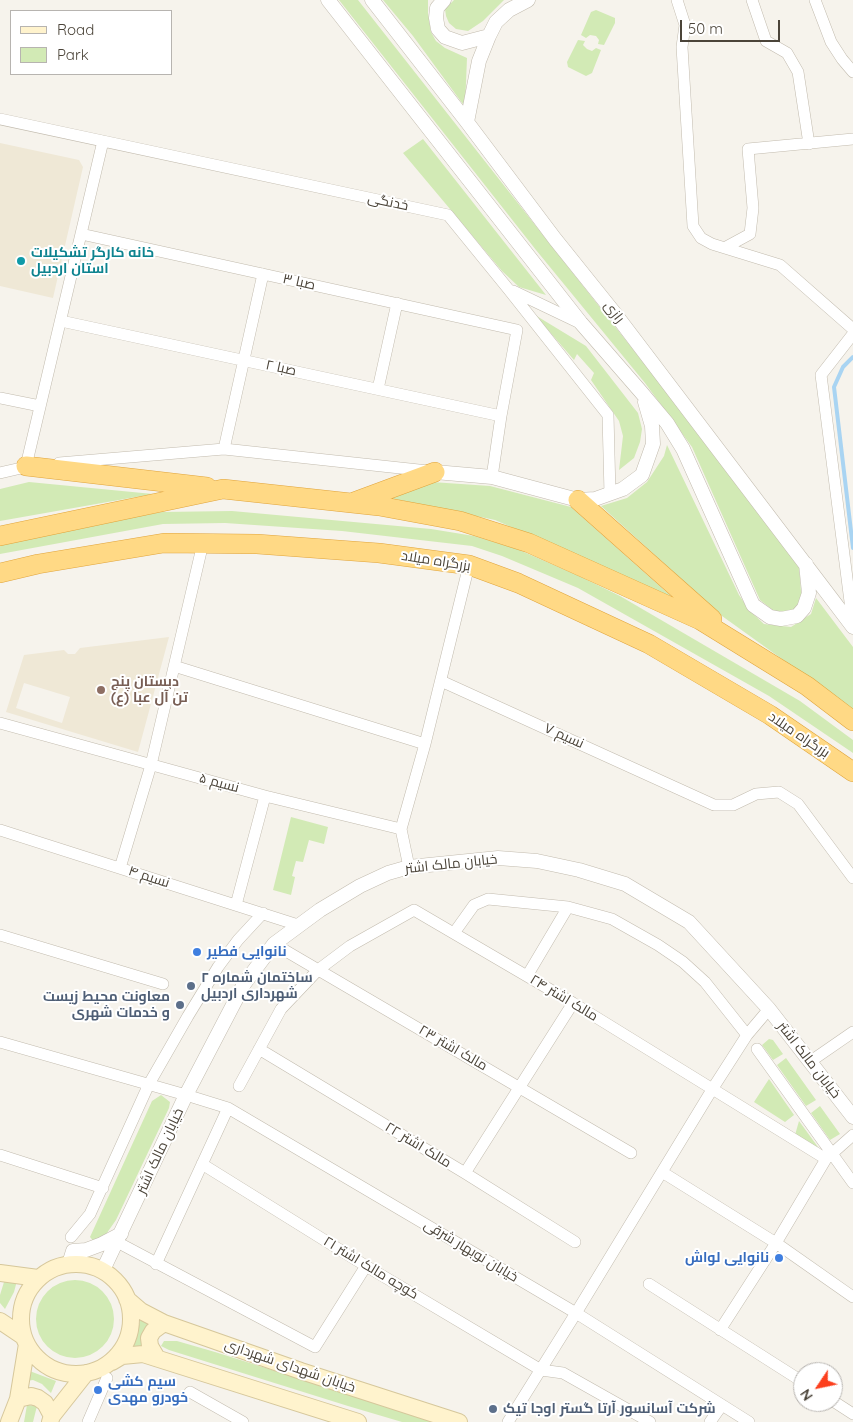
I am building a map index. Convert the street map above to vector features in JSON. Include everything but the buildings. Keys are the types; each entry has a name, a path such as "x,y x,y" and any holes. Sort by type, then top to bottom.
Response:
{"highway":[{"path":"26,466 348,504 379,506 460,521 529,543 700,620 807,686 853,721"},
{"path":"348,504 435,472"},
{"path":"0,536 223,489"},
{"path":"578,500 742,646"},
{"name":"بزرگراه میلاد","path":"0,573 38,564 164,543 257,544 379,553 469,565 518,583 649,644 770,715 853,772"}],"main road":[{"path":"9,1422 18,1399 25,1341 21,1325 21,1308 27,1291 38,1278 52,1268 69,1264 86,1264 103,1270 118,1283 128,1299 131,1318 128,1338 106,1372"},
{"path":"0,1274 38,1278"},
{"name":"خیابان شهدای شهرداری","path":"128,1299 141,1311 164,1323 301,1371 459,1422"},
{"path":"0,1321 25,1341 35,1356 48,1367 67,1374 106,1372 122,1356 142,1354 358,1422"},
{"path":"157,1358 150,1346 149,1338 153,1331 164,1323"},
{"path":"51,1419 86,1374"},
{"path":"18,1399 31,1396 38,1398 46,1403 51,1419"}],"street":[{"path":"328,0 581,323 667,423 683,449 753,605 770,617 781,619 797,616 804,608 809,593 806,564"},
{"name":"رازی","path":"372,0 853,626"},
{"path":"444,0 437,8 436,18 438,29 445,38 462,43 489,36"},
{"path":"467,122 479,61 489,36 496,22 509,10 528,0"},
{"path":"677,0 684,25 682,47 693,226 701,238 712,244 780,265 853,329"},
{"path":"752,0 766,42 787,53 798,72 809,144"},
{"path":"815,0 831,42 853,72"},
{"name":"خدنگی","path":"0,119 448,215 608,415 610,494"},
{"path":"726,248 750,234 753,208 748,149 853,139"},
{"path":"26,466 103,141"},
{"name":"صبا ۳","path":"81,234 517,330 501,416"},
{"path":"224,448 263,274"},
{"path":"509,290 581,323"},
{"path":"378,389 397,303"},
{"name":"صبا ۲","path":"61,321 501,416"},
{"path":"853,334 821,375 853,626"},
{"path":"0,473 26,466 224,448 492,477 578,500 595,499 624,489 642,475 653,444 652,426 641,392"},
{"path":"0,398 40,406"},
{"path":"492,477 501,416"},
{"path":"120,868 150,764 203,543"},
{"path":"409,867 401,829 425,744 469,565"},
{"path":"174,666 425,744"},
{"name":"نسیم ۷","path":"441,680 714,804 733,804 756,794 779,792 798,804 853,878"},
{"name":"نسیم ۵","path":"0,724 265,796 401,829"},
{"path":"236,905 265,796"},
{"name":"نسیم ۴","path":"0,830 298,925"},
{"name":"خیابان مالک اشتر","path":"103,1270 186,1095 244,984 274,944 298,925 360,886 388,873 409,867 498,858 537,861 579,870 625,884 688,922 769,1009 853,1117"},
{"path":"454,933 474,905 488,899 568,906 612,919 658,945 683,962 705,982 747,1035"},
{"path":"527,976 568,906"},
{"name":"مالک اشتر ۲۴","path":"318,970 350,946 414,910 829,1157"},
{"path":"70,1237 90,1214 148,1084 218,967 238,940 263,913"},
{"path":"0,935 164,984"},
{"name":"مالک اشتر ۲۳","path":"274,944 631,1153"},
{"path":"239,1086 282,1009 318,970"},
{"path":"466,1173 573,1003"},
{"path":"508,1422 713,1088 747,1035 769,1009"},
{"path":"811,1061 853,1032"},
{"name":"خیابان نوبهار شرقی","path":"0,1042 228,1108 576,1313 749,1422"},
{"path":"757,1049 829,1157 853,1183"},
{"name":"مالک اشتر ۲۲","path":"259,1050 466,1173 575,1242"},
{"path":"156,1264 228,1108"},
{"path":"720,1330 829,1157 853,1134"},
{"path":"0,1155 103,1188"},
{"name":"کوچه مالک اشتر ۲۱","path":"202,1164 366,1266 540,1370"},
{"path":"662,1172 776,1242 853,1296"},
{"path":"69,1264 73,1251 86,1250 119,1238 156,1264 314,1347 366,1266"},
{"path":"649,1284 793,1376"},
{"path":"540,1370 563,1373 650,1422"},
{"path":"88,1422 106,1372"},
{"path":"190,1392 243,1422"},
{"path":"710,1422 722,1405"}],"shaded area":[{"path":"0,143 79,160 83,167 53,298 0,286"},
{"name":"دبستان پنج تن آل عبا (ع)","path":"169,637 138,752 6,712 24,655 64,650 68,654 75,654 80,648","holes":["24,683 70,697 62,723 16,708"]}],"green space":[{"path":"339,0 358,0 654,376 799,565 802,604 790,612 774,611 760,600 692,447 645,383 536,250"},
{"path":"383,0 428,0 431,32 436,41 445,48 467,58 465,107 413,36"},
{"path":"454,0 504,0 483,21 468,31 456,29 449,23 445,9"},
{"path":"596,10 615,18 615,23 604,45 598,44 599,40 596,36 590,35 586,38 581,35 591,12"},
{"path":"578,40 585,41 583,45 587,49 592,51 596,48 601,50 592,73 586,76 568,67 567,62"},
{"path":"423,139 546,295 519,287 502,271 403,153"},
{"path":"535,315 586,346 638,413 642,429 640,442 634,458 619,470 623,436 619,421 591,380 594,373 577,354 574,360"},
{"path":"667,445 739,595 750,611 764,624 791,627 811,614 816,598 853,647 853,710 722,616 601,506 627,498 647,482 664,456"},
{"path":"29,482 153,494 0,521 0,489"},
{"path":"432,482 490,486 571,507 672,597 495,520 390,498"},
{"path":"232,511 431,529 474,536 517,549 620,596 800,701 853,740 853,753 769,696 578,588 502,556 472,546 342,531 225,523 163,524 0,554 0,544 112,521 162,512"},
{"path":"291,817 328,827 324,844 309,840 303,862 296,861 292,876 295,877 291,895 273,890"},
{"path":"769,1039 773,1040 783,1054 773,1060 762,1045"},
{"path":"786,1058 816,1100 806,1106 777,1065"},
{"path":"769,1079 794,1115 785,1122 754,1102"},
{"path":"161,1095 170,1102 169,1108 116,1220 102,1240 95,1243 90,1237 152,1101"},
{"path":"820,1106 840,1134 830,1140 811,1113"},
{"path":"799,1121 818,1147 815,1148 795,1135"},
{"path":"18,1277 14,1292 5,1309 0,1303 3,1278"},
{"path":"67,1280 83,1280 97,1286 108,1297 114,1311 114,1327 108,1341 97,1352 83,1358 67,1358 53,1352 42,1341 36,1327 36,1311 42,1297 53,1286"},
{"path":"141,1318 148,1325 142,1334 141,1349 132,1348"},
{"path":"164,1341 177,1341 215,1352 437,1422 402,1422 348,1406 169,1350 161,1346"},
{"path":"27,1370 56,1381 51,1393 42,1384 33,1380 25,1381"},
{"path":"27,1405 37,1406 33,1422 24,1422"}],"waterway":[{"path":"853,357 843,367 834,387 853,548"}],"place":[{"name":"خانه کارگر تشکیلات استان اردبیل","path":"21,261"},
{"name":"دبستان پنج تن آل عبا (ع)","path":"101,690"},
{"name":"نانوایی فطیر","path":"197,952"},
{"name":"ساختمان شماره ۲ شهرداری اردبیل","path":"191,986"},
{"name":"معاونت محیط زیست و خدمات شهری","path":"180,1005"},
{"name":"نانوایی لواش","path":"779,1258"},
{"name":"سیم کشی خودرو مهدی","path":"98,1390"},
{"name":"شرکت آسانسور آرتا گستر اوجا تیک","path":"493,1409"}]}
